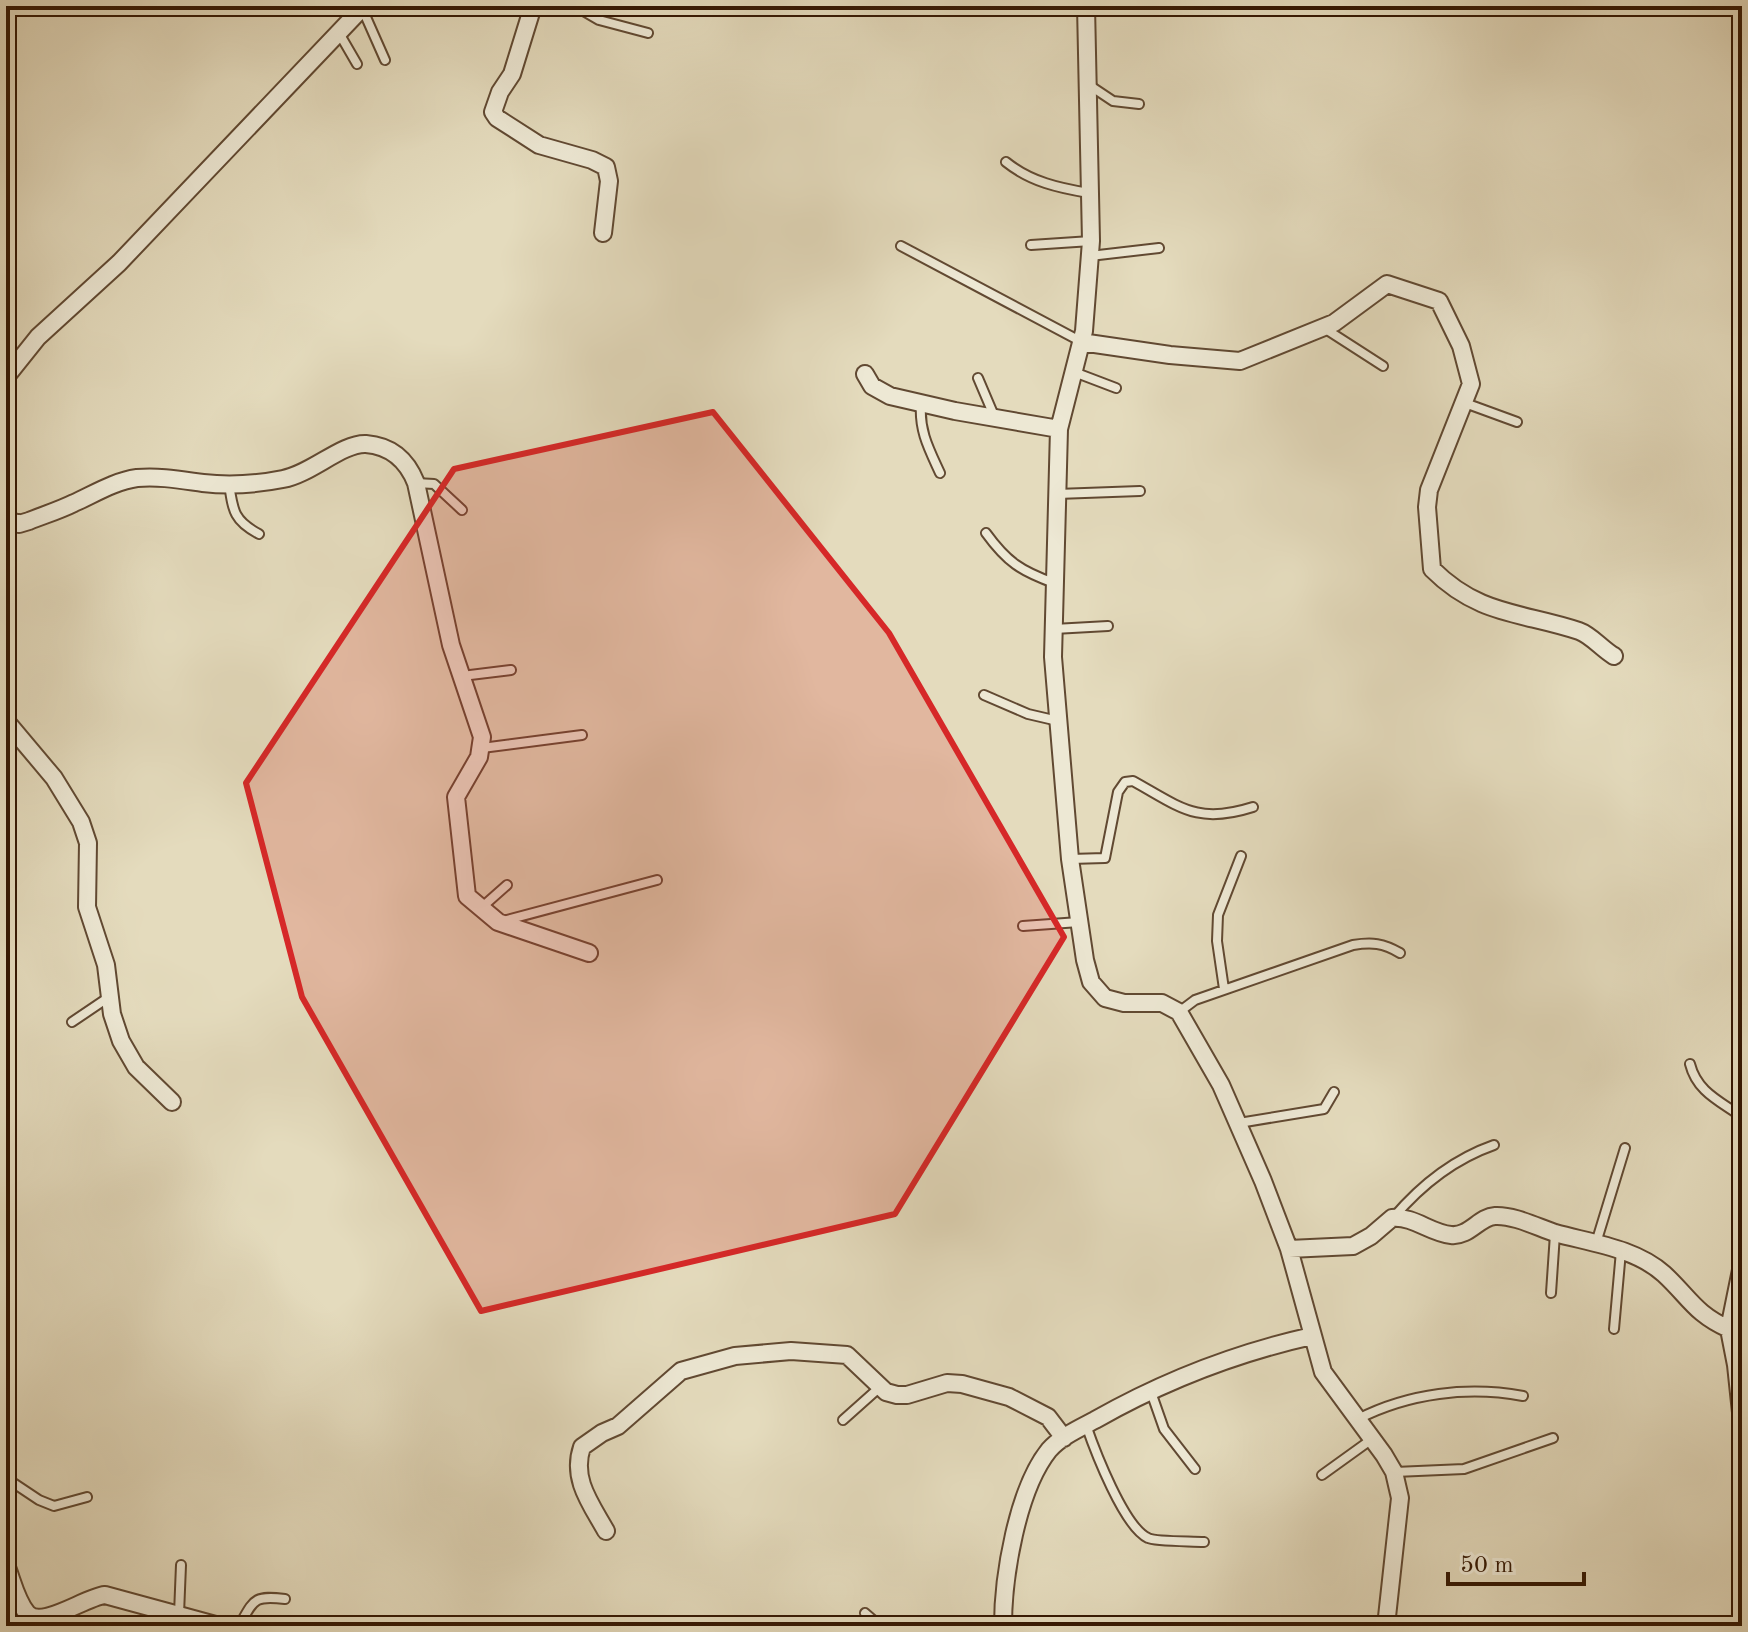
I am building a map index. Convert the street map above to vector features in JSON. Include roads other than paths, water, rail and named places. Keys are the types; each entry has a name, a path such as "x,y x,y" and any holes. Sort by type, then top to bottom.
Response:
{"street":[{"path":"533,6 512,74 500,92 493,112 497,118 539,145 606,167 609,181 603,233"},
{"path":"1086,6 1090,248 1081,342 1059,429 1054,583 1058,721 1070,859 1085,960 1091,982 1105,998 1124,1003 1162,1003 1179,1012 1221,1085 1289,1249 1323,1372 1394,1472 1400,1498 1386,1626"},
{"path":"6,377 38,337 119,263 363,7"},
{"path":"1081,342 1240,361 1343,317 1387,284 1439,301 1465,360 1471,384 1429,490 1427,507 1432,569 1496,611 1582,632 1614,656"},
{"path":"865,374 879,392 1059,429"},
{"path":"6,519 19,524 29,521 129,480 180,478 204,483 229,483 286,479 343,450 363,444 402,458 416,483 451,645 482,737 482,748 459,789 456,809 467,896 498,922 589,953"},
{"path":"6,721 54,778 86,835 87,907 106,965 112,1014 136,1067 172,1102"},
{"path":"1289,1249 1353,1246 1392,1218 1410,1220 1453,1235 1471,1230 1496,1216 1596,1243 1651,1265 1664,1274 1701,1313 1729,1329"},
{"path":"1742,1265 1729,1329 1737,1348 1742,1422"},
{"path":"1003,1626 1003,1600 1011,1542 1029,1490 1045,1457 1056,1443 1151,1392 1228,1359 1312,1336"},
{"path":"606,1531 580,1483 577,1470 582,1447 618,1426 681,1371 735,1356 791,1351 840,1352 855,1360 886,1392 907,1395 947,1383 985,1390 1027,1405 1048,1417 1064,1438"},
{"path":"6,1565 25,1611 31,1617 40,1619 51,1616 95,1596 105,1595 211,1625"}],"lane":[{"path":"575,6 599,20 648,33"},
{"path":"363,7 385,60"},
{"path":"339,32 357,64"},
{"path":"1089,85 1113,101 1139,104"},
{"path":"1006,162 1037,181 1090,193"},
{"path":"1031,245 1159,248"},
{"path":"901,246 1081,342"},
{"path":"1323,327 1383,366"},
{"path":"1073,372 1116,388"},
{"path":"978,378 996,418"},
{"path":"921,403 923,437 940,473"},
{"path":"1465,403 1517,422"},
{"path":"229,483 232,503 241,525 259,534"},
{"path":"416,483 434,484 462,510"},
{"path":"1056,494 1140,491"},
{"path":"986,533 1004,558 1026,573 1054,583"},
{"path":"1054,629 1108,626"},
{"path":"462,676 511,670"},
{"path":"984,695 1028,714 1058,721"},
{"path":"482,748 582,735"},
{"path":"1070,859 1105,858 1118,792 1125,782 1133,781 1193,813 1220,816 1253,807"},
{"path":"1224,989 1217,941 1218,915 1241,856"},
{"path":"498,922 657,880"},
{"path":"481,909 507,885"},
{"path":"1023,926 1079,922"},
{"path":"1179,1012 1195,1000 1353,945 1373,942 1387,945 1400,953"},
{"path":"72,1022 109,997"},
{"path":"1690,1064 1693,1076 1704,1090 1742,1117"},
{"path":"1238,1124 1324,1109 1334,1092"},
{"path":"1392,1218 1434,1178 1466,1155 1494,1145"},
{"path":"1596,1243 1625,1148"},
{"path":"1551,1293 1556,1233"},
{"path":"1614,1329 1621,1251"},
{"path":"843,1420 880,1387"},
{"path":"1357,1420 1406,1401 1433,1395 1495,1391 1523,1396"},
{"path":"1151,1392 1164,1429 1195,1469"},
{"path":"1086,1425 1104,1475 1135,1528 1150,1539 1204,1542"},
{"path":"1394,1472 1464,1469 1553,1438"},
{"path":"1322,1475 1372,1439"},
{"path":"6,1478 54,1506 87,1497"},
{"path":"179,1615 181,1565"},
{"path":"239,1626 255,1600 263,1596 285,1599"},
{"path":"865,1613 880,1626"}]}
